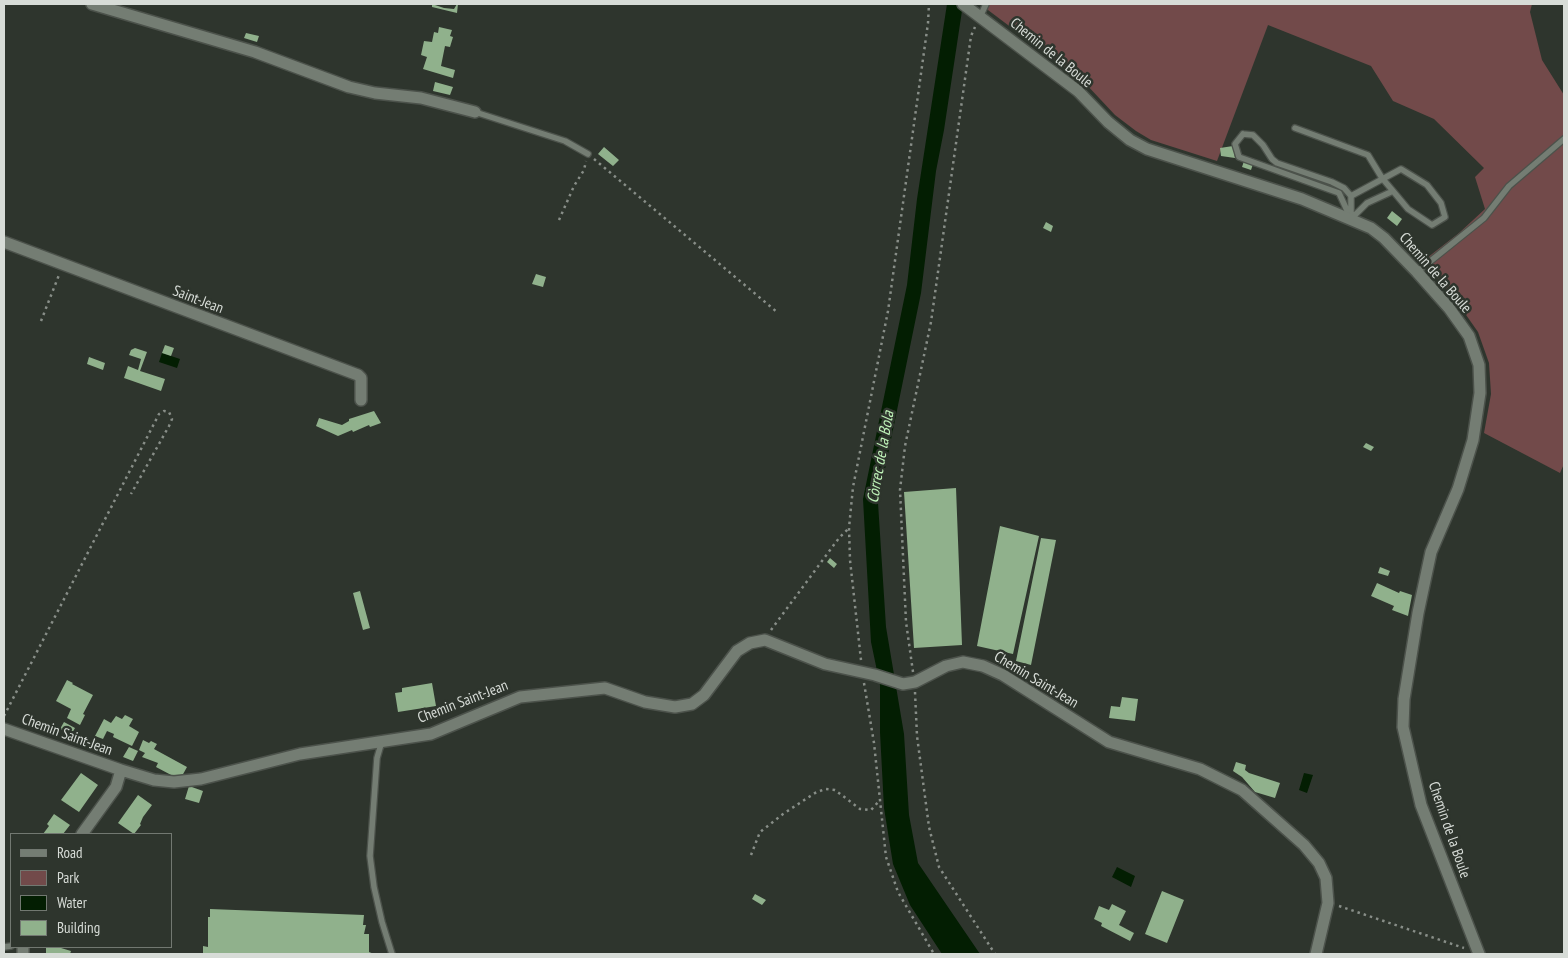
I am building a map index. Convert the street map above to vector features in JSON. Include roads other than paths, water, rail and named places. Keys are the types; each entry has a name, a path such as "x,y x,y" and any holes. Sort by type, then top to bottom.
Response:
{"street":[{"path":"92,4 255,52 349,87 375,93 421,98 475,112"},
{"name":"Chemin de la Boule","path":"964,4 1078,91 1108,122 1130,140 1147,149 1302,199 1371,228 1384,238 1417,272 1469,336 1479,365 1480,393 1473,440 1458,489 1431,552 1404,699 1403,727 1421,805 1479,953"},
{"name":"Saint-Jean","path":"4,242 358,375 361,378 361,400"},
{"name":"Chemin Saint-Jean","path":"4,728 121,770 162,782 186,781 300,754 431,734 520,697 605,688 645,702 676,707 692,704 704,695 737,651 750,643 765,640 825,664 903,684 915,682 946,666 963,662 983,666 1003,675 1109,742 1200,769 1242,790 1304,845 1319,863 1326,878 1328,903 1316,954"},
{"path":"83,833 116,787 121,770"}],"lane":[{"path":"978,15 986,4"},
{"path":"475,112 564,141 588,154"},
{"path":"1295,128 1368,156 1382,178 1392,192 1408,209 1432,224 1445,217 1441,202 1428,185 1401,169 1382,178 1351,196"},
{"path":"1243,134 1254,135 1277,163 1344,188 1351,196 1351,219 1339,193 1239,157 1235,144 1243,134"},
{"path":"1417,272 1484,218 1509,186 1564,139"},
{"path":"1351,219 1367,203 1392,192"},
{"path":"382,742 377,758 370,856 374,887 392,954"}],"water":[{"name":"Còrrec de la Bola","path":"947,4 963,4 936,171 921,293 878,503 886,627 904,734 909,815 918,863 980,954 942,954 910,905 893,864 884,808 880,732 880,685 871,642 863,499 907,285 917,199"},
{"path":"162,353 180,359 177,368 159,362"},
{"path":"1304,773 1313,775 1307,793 1299,790"},
{"path":"1117,867 1135,876 1131,887 1112,877"}]}
